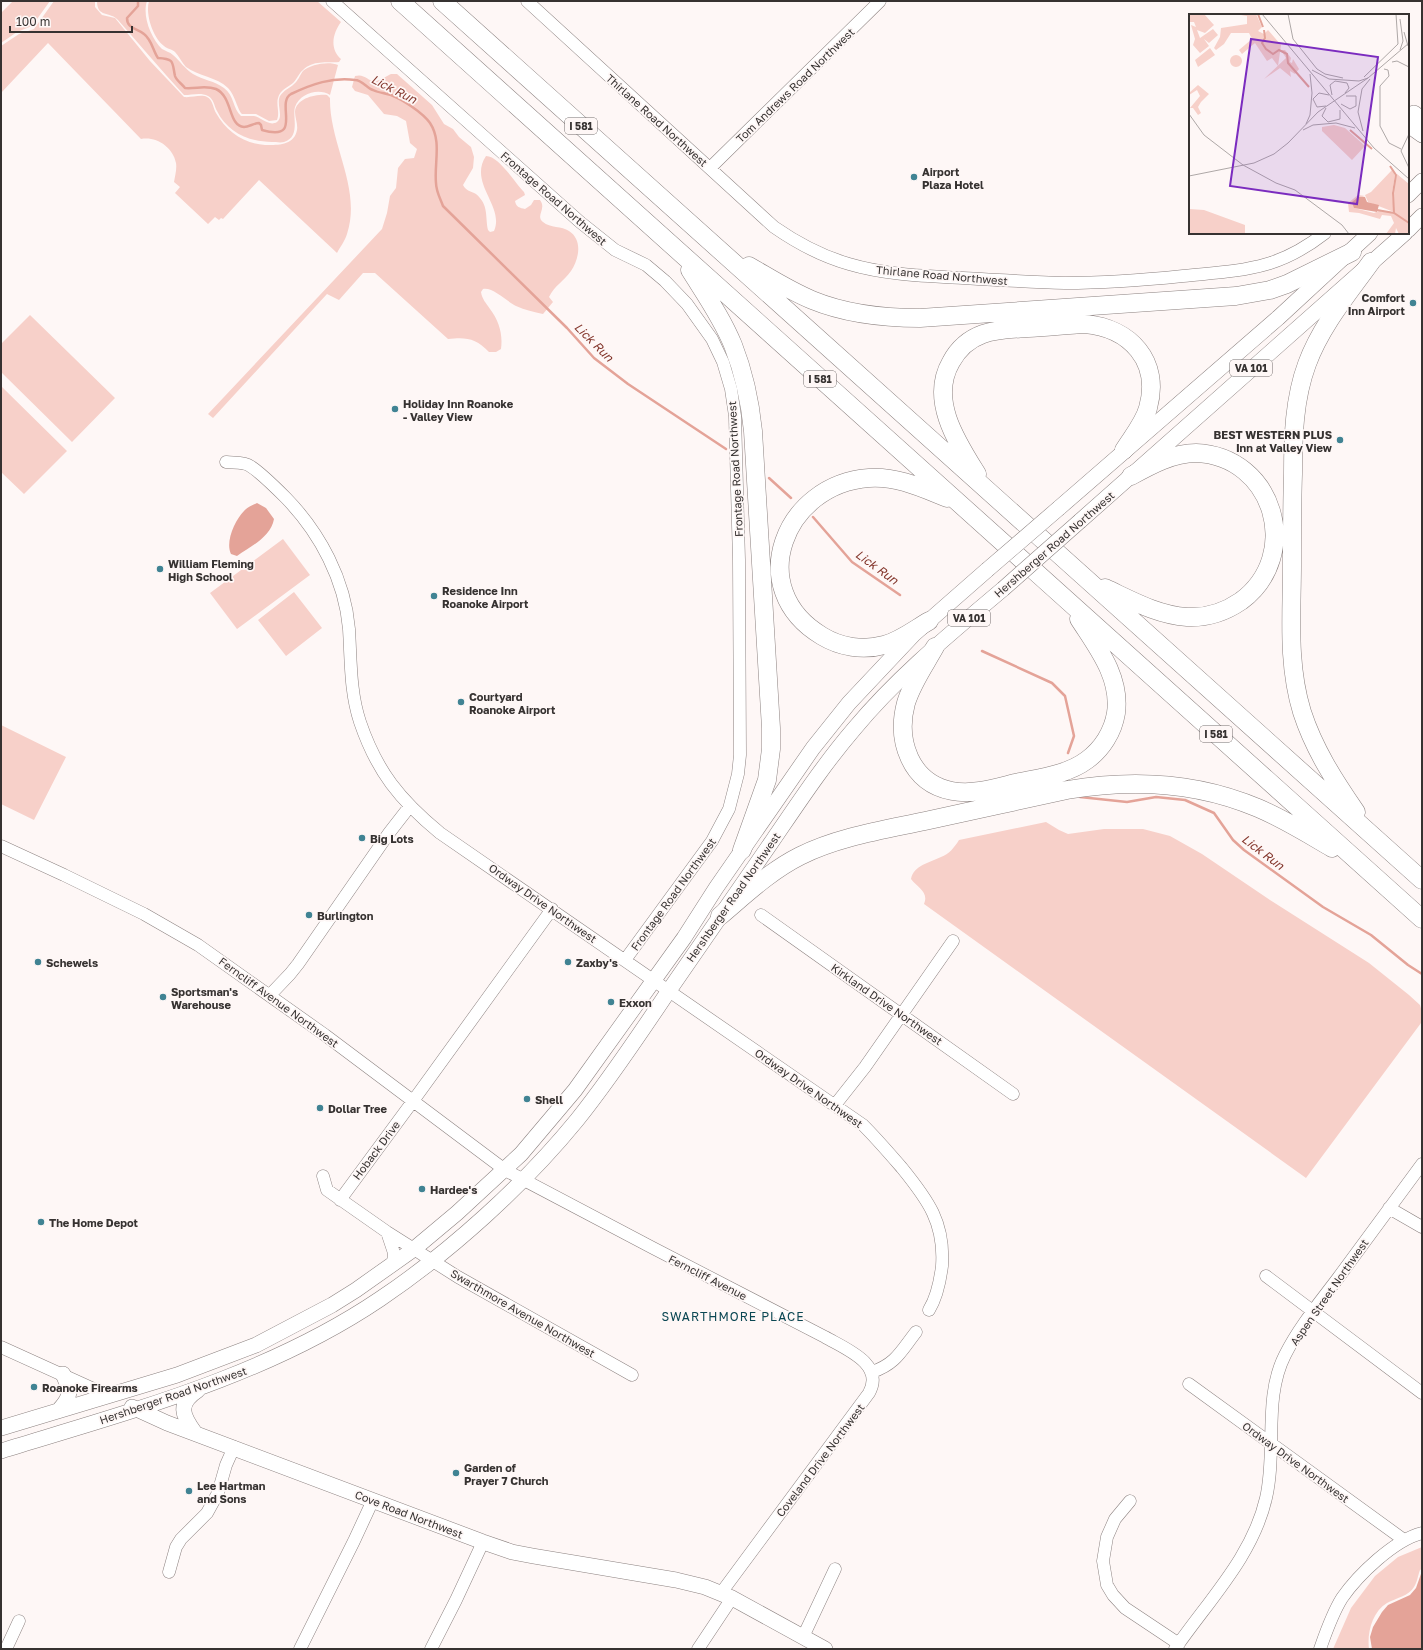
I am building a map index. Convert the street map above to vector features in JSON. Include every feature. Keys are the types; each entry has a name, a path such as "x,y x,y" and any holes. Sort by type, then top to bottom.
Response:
{"highway":[{"name":"I 581","path":"400,1 1422,919"},
{"name":"I 581","path":"442,1 1422,880"},
{"path":"720,250 784,287 812,300 830,306 876,316 920,318 1243,295 1270,290 1287,284 1352,252"},
{"path":"680,253 732,343 746,387 750,408 759,530 771,749 767,780 742,850"},
{"path":"1372,262 1324,330 1307,364 1301,383 1294,436 1290,642 1297,690 1302,711 1315,744 1330,772 1373,836"},
{"path":"986,488 959,445 950,427 946,412 944,385 949,366 959,350 973,338 992,332 1085,324 1106,327 1127,338 1142,355 1147,365 1151,388 1148,410 1124,450"},
{"path":"1089,582 1158,611 1172,615 1200,617 1225,610 1246,596 1261,580 1269,565 1275,535 1272,513 1261,489 1254,479 1239,467 1208,455 1196,453 1183,454 1154,464 1131,476"},
{"path":"929,621 884,645 871,647 851,647 827,639 803,622 790,606 781,582 779,570 781,550 789,527 806,506 826,491 854,481 879,478 895,480 915,485 960,504"},
{"path":"935,647 910,690 903,716 902,731 907,753 912,763 923,777 942,788 952,791 973,791 1068,770 1086,760 1103,744 1113,724 1117,706 1113,679 1108,666 1101,652 1066,600"},
{"path":"720,916 774,871 800,856 822,846 898,827 1028,798 1067,790 1110,784 1139,784 1182,787 1233,799 1279,818 1366,868"}],"main road":[{"path":"1415,116 1422,135"},
{"path":"1409,194 1422,180"},
{"path":"1409,229 1422,216"},
{"name":"Hershberger Road Northwest","path":"1,1428 176,1375 256,1345 332,1305 414,1249 457,1213 521,1154 575,1090 684,938 742,850 813,748 849,703 914,634 1124,450 1278,318 1352,252 1369,234"},
{"name":"Hershberger Road Northwest","path":"1,1451 202,1387 242,1372 303,1344 379,1300 432,1260 494,1208 544,1157 583,1112 615,1070 822,770 850,734 884,695 910,669 1003,589 1404,234"},
{"path":"58,1410 67,1400 69,1392 63,1374"},
{"path":"195,1433 184,1415 184,1405 191,1395 202,1387"},
{"name":"Cove Road Northwest","path":"109,1396 167,1423 512,1552 676,1580 727,1596 825,1649"}],"street":[{"name":"Frontage Road Northwest","path":"332,1 585,226 615,250 646,265 665,281 687,304 712,339 723,362 733,401 737,470 740,647 740,755 738,774 729,809 712,841 624,960"},
{"name":"Thirlane Road Northwest","path":"527,1 774,227 808,248 827,257 850,264 897,273 992,280 1065,283 1102,282 1160,278 1236,270 1265,265 1281,260 1299,251 1324,234"},
{"name":"Tom Andrews Road Northwest","path":"710,168 880,1"},
{"name":"Ordway Drive Northwest","path":"226,462 249,465 298,510 320,542 338,581 346,608 349,628 351,683 359,720 386,779 410,806 440,833 836,1105 863,1125 876,1137 920,1190 933,1212 941,1240 942,1258 938,1290 929,1310"},
{"path":"270,995 290,974 393,826 410,806"},
{"name":"Ferncliff Avenue Northwest","path":"1,846 64,875 174,930 270,995 504,1170 539,1188"},
{"name":"Hoback Drive","path":"340,1200 552,909"},
{"name":"Kirkland Drive Northwest","path":"761,915 1013,1094"},
{"path":"836,1105 953,941"},
{"name":"Aspen Street Northwest","path":"1177,1646 1241,1559 1257,1526 1266,1499 1269,1483 1274,1396 1280,1367 1285,1355 1313,1311 1422,1164"},
{"name":"Swarthmore Avenue Northwest","path":"323,1176 327,1190 387,1232 458,1277 632,1375"},
{"name":"Ferncliff Avenue","path":"539,1188 825,1337 857,1356 869,1366 872,1372"},
{"path":"1389,1208 1422,1227"},
{"path":"387,1232 394,1254 393,1264"},
{"path":"1266,1276 1422,1393"},
{"path":"872,1372 883,1368 895,1360 916,1332"},
{"name":"Cove Road Northwest","path":"1,1347 109,1396"},
{"name":"Coveland Drive Northwest","path":"698,1649 727,1596 869,1394 872,1389 872,1372"},
{"name":"Ordway Drive Northwest","path":"1189,1384 1404,1540"},
{"path":"169,1572 176,1547 181,1539 207,1513 218,1493 226,1465 234,1448"},
{"path":"300,1649 373,1500"},
{"path":"1130,1501 1115,1519 1107,1536 1103,1561 1107,1585 1113,1595 1125,1608 1177,1646"},
{"path":"1320,1649 1334,1613 1352,1585 1367,1570 1404,1540 1422,1533"},
{"path":"431,1649 483,1542"},
{"path":"803,1637 835,1569"},
{"path":"6,1649 19,1621"}],"shaded area":[{"path":"13,1 50,1 32,26 17,32 1,43 1,13"},
{"path":"54,1 95,1 95,7 102,15 115,18 150,61 184,97 202,96 209,98 220,120 230,131 250,142 270,145 289,142 297,130 295,112 299,103 312,96 327,95 330,98 334,132 344,166 351,200 351,217 347,234 337,253 259,180 223,219 221,218 219,220 215,217 208,224 175,193 180,187 174,182 176,163 168,148 152,139 141,139 48,43 1,93 1,46 19,34 34,29"},
{"path":"97,1 147,1 146,13 148,26 154,39 162,49 172,54 187,70 193,74 224,88 230,94 236,110 241,116 254,116 268,123 277,122 280,117 280,96 298,80 303,71 315,65 330,63 338,65 330,95 321,92 310,93 305,95 297,102 294,111 294,131 292,136 284,142 263,142 247,138 227,125 221,118 210,97 202,94 184,95 115,17 99,10"},
{"path":"149,1 317,1 341,22 334,36 334,45 337,55 341,59 339,62 315,63 302,71 293,83 279,95 277,120 269,121 256,114 242,114 233,95 224,84 196,73 186,67 175,52 165,47 160,42 153,32 149,19"},
{"path":"391,74 397,74 432,105 444,124 453,129 459,137 471,147 474,157 473,168 463,185 467,190 476,194 483,202 486,211 488,230 490,232 494,231 496,222 492,203 481,176 482,166 486,156 496,160 524,192 525,195 515,201 517,206 525,209 531,205 534,200 540,200 542,203 541,220 546,224 566,229 573,235 578,244 578,255 574,266 568,275 551,293 549,297 553,302 543,314 519,307 491,290 483,289 481,292 482,297 496,318 500,328 501,349 496,352 489,352 475,341 460,338 448,339 375,273 363,273 339,300 327,294 213,418 208,414 382,229 390,196 396,188 398,168 405,159 414,158 417,149 410,143 406,121 397,116 384,114 368,95 355,91 352,87 355,76 358,75 376,81"},
{"path":"30,315 115,398 72,442 1,372 1,344"},
{"path":"1,386 67,451 24,494 1,472"},
{"path":"257,503 266,508 274,519 269,531 254,545 237,556 231,554 229,543 234,525 245,510"},
{"path":"283,539 310,575 237,629 210,593"},
{"path":"294,592 322,628 286,656 258,620"},
{"path":"1,725 66,757 34,820 1,804"},
{"path":"1046,822 1068,834 1104,829 1143,829 1170,836 1202,854 1270,900 1369,963 1420,1005 1422,1012 1421,1023 1306,1178 924,904 924,893 911,879 915,870 944,856 959,840"},
{"path":"1422,1547 1422,1569 1420,1570 1415,1585 1409,1593 1387,1603 1374,1617 1369,1636 1369,1649 1333,1649 1351,1608 1375,1576 1398,1557"},
{"path":"1422,1571 1422,1649 1372,1649 1370,1637 1373,1627 1382,1612 1388,1605 1410,1595 1416,1588"}],"waterway":[{"name":"Lick Run","path":"138,1 138,6 127,18 127,22 147,36 158,58 167,59 172,62 176,78 185,88 208,87 216,89 225,98 235,122 244,127 259,123 262,130 275,132 282,131 286,120 287,99 291,94 314,84 330,80 358,80 375,91 396,97 417,111 430,123 436,137 436,186 443,206 567,328 594,358 628,384 726,449"},
{"name":"Lick Run","path":"769,478 791,498"},
{"name":"Lick Run","path":"813,517 852,562 900,595"},
{"name":"Lick Run","path":"982,651 1052,683 1065,696 1074,736 1068,753"},
{"name":"Lick Run","path":"1080,797 1127,802 1156,797 1185,800 1214,813 1233,840 1244,850 1323,907 1371,935 1408,965 1422,974"}],"place":[{"name":"Airport Plaza Hotel","path":"914,177"},
{"name":"Comfort Inn Airport","path":"1413,303"},
{"name":"Holiday Inn Roanoke - Valley View","path":"395,409"},
{"name":"BEST WESTERN PLUS Inn at Valley View","path":"1340,440"},
{"name":"William Fleming High School","path":"160,569"},
{"name":"Residence Inn Roanoke Airport","path":"434,596"},
{"name":"Courtyard Roanoke Airport","path":"461,702"},
{"name":"Big Lots","path":"362,838"},
{"name":"Burlington","path":"309,915"},
{"name":"Schewels","path":"38,962"},
{"name":"Zaxby's","path":"568,962"},
{"name":"Sportsman's Warehouse","path":"163,997"},
{"name":"Exxon","path":"611,1002"},
{"name":"Shell","path":"527,1099"},
{"name":"Dollar Tree","path":"320,1108"},
{"name":"Hardee's","path":"422,1189"},
{"name":"The Home Depot","path":"41,1222"},
{"name":"Roanoke Firearms","path":"34,1387"},
{"name":"Garden of Prayer 7 Church","path":"456,1473"},
{"name":"Lee Hartman and Sons","path":"189,1491"}],"district":[{"name":"SWARTHMORE PLACE","path":"733,1316"}]}
